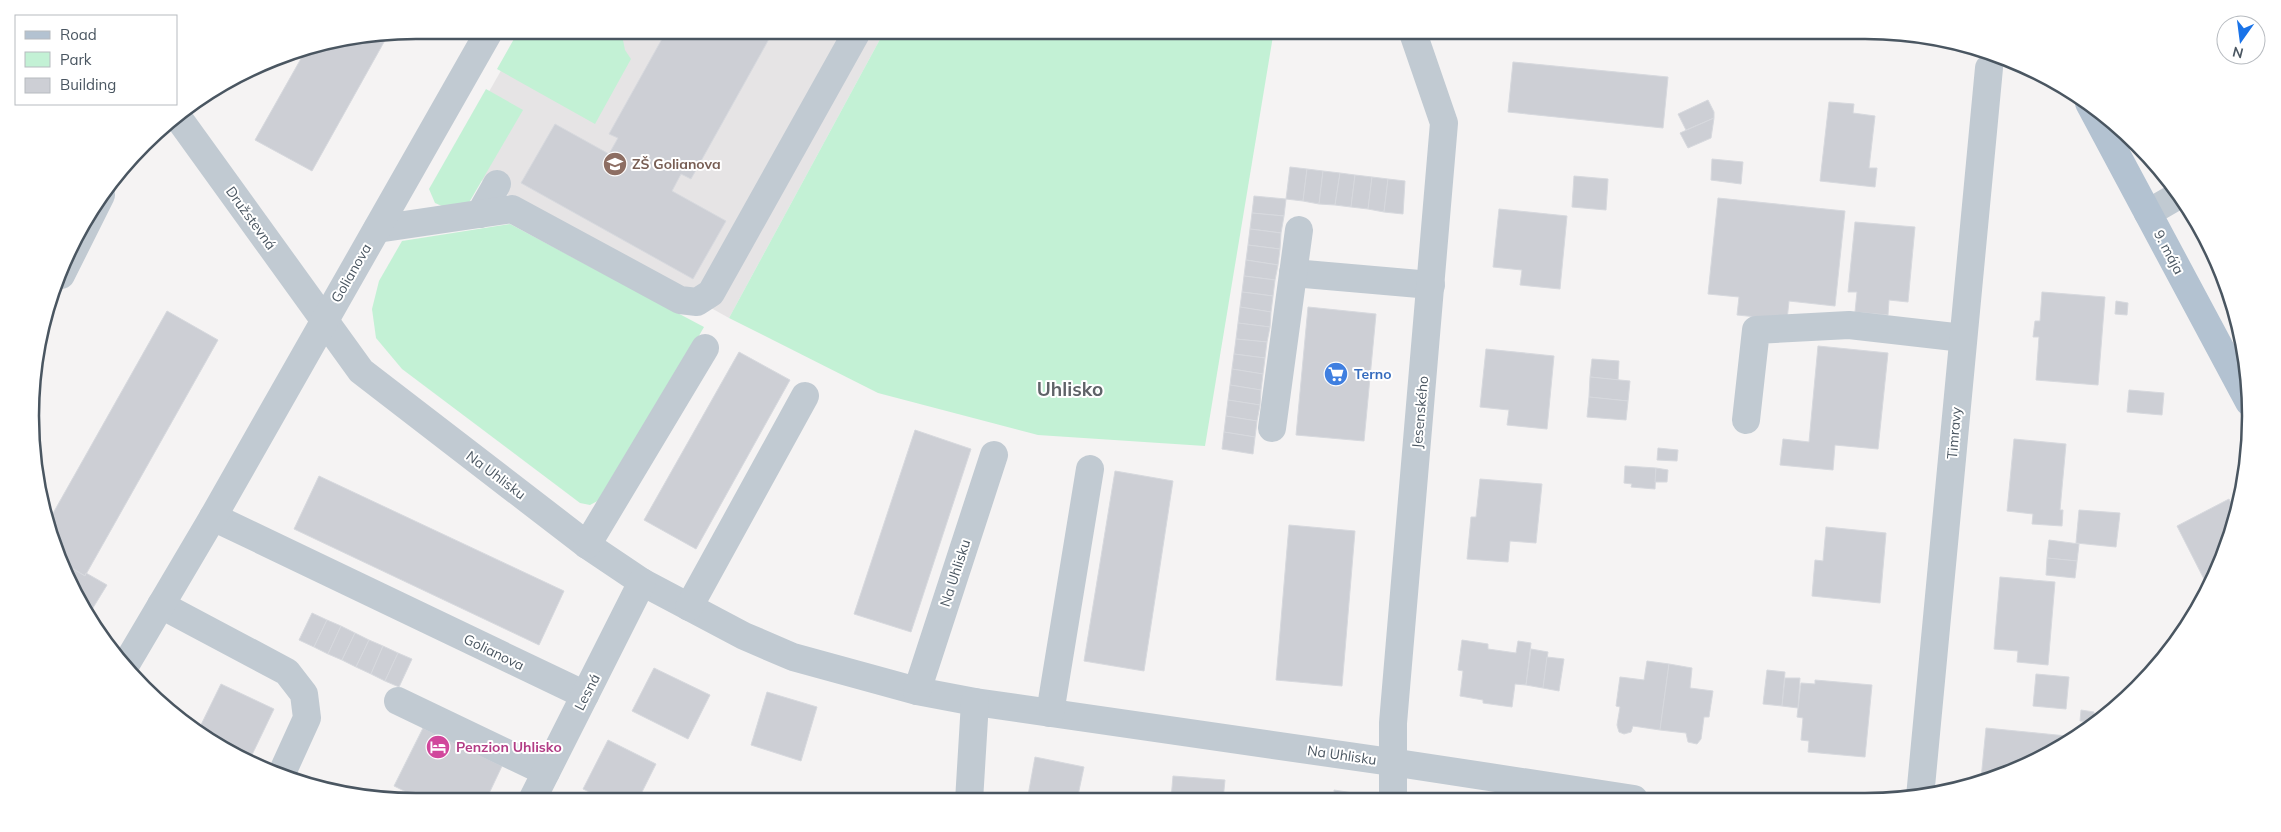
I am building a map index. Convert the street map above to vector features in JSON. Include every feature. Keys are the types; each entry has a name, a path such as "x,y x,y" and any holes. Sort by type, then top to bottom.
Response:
{"main road":[{"name":"9. mája","path":"2098,119 2241,386"}],"street":[{"name":"Golianova","path":"128,660 213,517 485,39"},
{"path":"377,229 512,209 680,300 697,302 711,293 853,39"},
{"name":"Jesenského","path":"1393,793 1392,723 1444,123 1415,39"},
{"name":"Timravy","path":"1921,789 1989,68"},
{"name":"Družstevná","path":"181,121 325,320"},
{"path":"480,214 497,184"},
{"path":"2148,213 2173,199"},
{"path":"1272,428 1299,230"},
{"path":"1293,273 1431,285"},
{"name":"Na Uhlisku","path":"325,320 360,371 587,544 642,582 744,636 793,656 917,691 975,702 1595,793"},
{"path":"1746,420 1756,330 1849,325 1963,338"},
{"path":"587,544 705,348"},
{"path":"689,607 805,396"},
{"name":"Na Uhlisku","path":"917,691 994,455"},
{"path":"1050,713 1090,469"},
{"name":"Golianova","path":"213,517 585,696"},
{"name":"Lesná","path":"536,793 642,582"},
{"path":"161,605 287,672 304,694 307,718 284,769"},
{"path":"398,700 546,772"},
{"path":"970,793 975,702"}],"shaded area":[{"path":"519,39 880,39 729,318 449,162"}],"green space":[{"path":"514,39 623,39 625,50 631,59 595,124 497,69"},
{"path":"880,39 1273,39 1205,446 1038,435 878,393 729,318"},
{"path":"486,89 523,110 467,206 451,210 435,203 429,189"},
{"path":"510,224 704,327 607,496 590,505 580,503 402,369 376,338 372,309 379,281 402,241"}],"building":[{"name":"ZŠ Golianova","path":"662,39 769,39 691,179 681,174 672,191 726,221 693,279 521,183 555,124 609,154 618,138 609,134"},
{"path":"385,41 312,171 255,140 302,57 342,46"},
{"path":"1513,62 1668,77 1663,128 1508,112"},
{"path":"1708,100 1714,112 1714,118 1686,130 1678,114"},
{"path":"1829,102 1854,104 1853,113 1875,116 1869,168 1877,168 1875,187 1820,181"},
{"path":"1714,118 1711,138 1688,148 1680,133"},
{"path":"1712,159 1743,162 1741,184 1711,180"},
{"path":"1290,167 1307,169 1303,201 1286,199"},
{"path":"1307,169 1323,171 1319,204 1303,201"},
{"path":"1323,171 1340,173 1335,205 1319,204"},
{"path":"1340,173 1355,175 1351,207 1335,205"},
{"path":"1355,175 1372,177 1368,209 1351,207"},
{"path":"1574,176 1608,179 1606,210 1572,207"},
{"path":"1372,177 1388,179 1384,212 1368,209"},
{"path":"1388,179 1405,181 1403,214 1384,212"},
{"path":"1254,196 1286,199 1284,216 1252,213"},
{"path":"1718,198 1845,211 1835,306 1789,301 1787,320 1737,315 1739,297 1708,294"},
{"path":"1499,209 1567,216 1560,289 1520,285 1522,270 1493,267"},
{"path":"1252,213 1284,216 1281,233 1250,229"},
{"path":"1855,222 1915,227 1908,302 1889,300 1888,315 1855,312 1857,292 1848,292"},
{"path":"1250,229 1281,233 1280,249 1248,245"},
{"path":"1248,245 1280,249 1278,265 1246,260"},
{"path":"1246,260 1278,265 1275,280 1244,276"},
{"path":"1244,276 1275,280 1273,296 1242,292"},
{"path":"1242,292 1273,296 1271,312 1240,307"},
{"path":"2042,292 2105,297 2098,385 2036,380 2039,337 2033,337 2035,321 2040,321"},
{"path":"2116,301 2128,303 2127,315 2115,314"},
{"path":"1240,307 1271,312 1270,327 1238,323"},
{"name":"Terno","path":"1308,307 1376,314 1364,441 1296,435"},
{"path":"167,311 218,340 85,576 70,567 52,515"},
{"path":"1238,323 1270,327 1267,342 1236,339"},
{"path":"1236,339 1267,342 1265,358 1234,354"},
{"path":"1818,346 1888,353 1878,449 1835,445 1833,470 1780,465 1783,439 1809,442"},
{"path":"1486,349 1554,356 1547,429 1507,425 1509,410 1480,407"},
{"path":"739,352 790,380 696,549 644,520"},
{"path":"1234,354 1265,358 1263,374 1232,369"},
{"path":"1592,359 1619,361 1618,380 1590,377"},
{"path":"1232,369 1263,374 1261,390 1230,385"},
{"path":"1590,377 1630,381 1628,401 1589,397"},
{"path":"1230,385 1261,390 1260,405 1228,400"},
{"path":"2129,390 2164,393 2162,415 2127,412"},
{"path":"1589,397 1628,401 1626,420 1587,417"},
{"path":"1228,400 1260,405 1257,421 1226,416"},
{"path":"1226,416 1257,421 1255,437 1224,432"},
{"path":"915,430 971,449 911,632 854,614"},
{"path":"1224,432 1255,437 1253,454 1222,449"},
{"path":"2014,439 2066,444 2060,510 2063,510 2062,526 2032,524 2033,514 2007,511"},
{"path":"1658,448 1678,450 1677,461 1657,460"},
{"path":"1625,466 1656,468 1655,489 1631,487 1632,484 1624,483"},
{"path":"1656,468 1668,470 1667,482 1655,482"},
{"path":"1115,471 1173,481 1144,671 1084,661"},
{"path":"319,476 564,591 539,645 294,529"},
{"path":"1480,479 1542,484 1536,543 1510,541 1508,562 1467,559 1471,517 1476,517"},
{"path":"2229,499 2232,504 2229,514 2214,560 2204,580 2177,526"},
{"path":"2079,510 2120,513 2116,547 2076,543"},
{"path":"1289,525 1355,531 1342,686 1276,680"},
{"path":"1826,527 1886,533 1880,603 1812,596 1815,560 1823,561"},
{"path":"2049,540 2079,544 2077,561 2047,558"},
{"path":"2047,558 2077,561 2075,578 2046,575"},
{"path":"70,567 85,576 86,573 107,585 92,610"},
{"path":"2000,577 2055,582 2048,665 2017,662 2018,651 1994,649"},
{"path":"312,613 327,620 314,647 299,640"},
{"path":"327,620 341,626 328,654 314,647"},
{"path":"341,626 355,633 342,660 328,654"},
{"path":"355,633 369,640 356,667 342,660"},
{"path":"369,640 383,646 371,674 356,667"},
{"path":"1462,640 1488,644 1488,649 1516,653 1518,641 1531,643 1526,685 1515,684 1512,707 1483,703 1483,700 1460,696 1463,671 1458,670"},
{"path":"383,646 398,653 385,681 371,674"},
{"path":"1531,649 1548,652 1543,688 1526,685"},
{"path":"398,653 412,659 399,687 385,681"},
{"path":"1547,657 1564,659 1559,691 1543,688"},
{"path":"1647,661 1669,664 1660,730 1633,726 1631,732 1624,734 1619,732 1617,725 1620,707 1616,706 1620,677 1644,680"},
{"path":"1669,664 1692,668 1690,688 1713,691 1709,717 1704,717 1701,739 1697,744 1688,742 1686,733 1660,730"},
{"path":"654,668 710,695 688,739 632,711"},
{"path":"1767,670 1785,672 1782,706 1763,704"},
{"path":"2036,674 2069,677 2066,709 2033,706"},
{"path":"1785,678 1800,678 1798,708 1782,706"},
{"path":"1815,680 1872,685 1865,757 1808,752 1809,741 1801,740 1803,718 1797,717 1801,683 1815,684"},
{"path":"221,684 274,709 252,755 227,743 200,726"},
{"path":"767,692 817,707 801,761 751,745"},
{"path":"2081,710 2094,712 2094,716 2086,721 2080,721"},
{"name":"Penzion Uhlisko","path":"423,728 502,766 489,793 408,793 394,786"},
{"path":"1986,728 2066,736 2009,765 1981,774"},
{"path":"608,740 656,764 642,793 592,793 583,789"},
{"path":"1035,757 1084,767 1078,793 1028,793"},
{"path":"1173,776 1225,780 1224,793 1172,793"},
{"path":"1334,790 1353,793 1334,793"}],"place":[{"name":"ZŠ Golianova","path":"615,164"},
{"name":"Terno","path":"1336,374"},
{"name":"Penzion Uhlisko","path":"438,747"}],"district":[{"name":"Uhlisko","path":"1070,389"}]}
